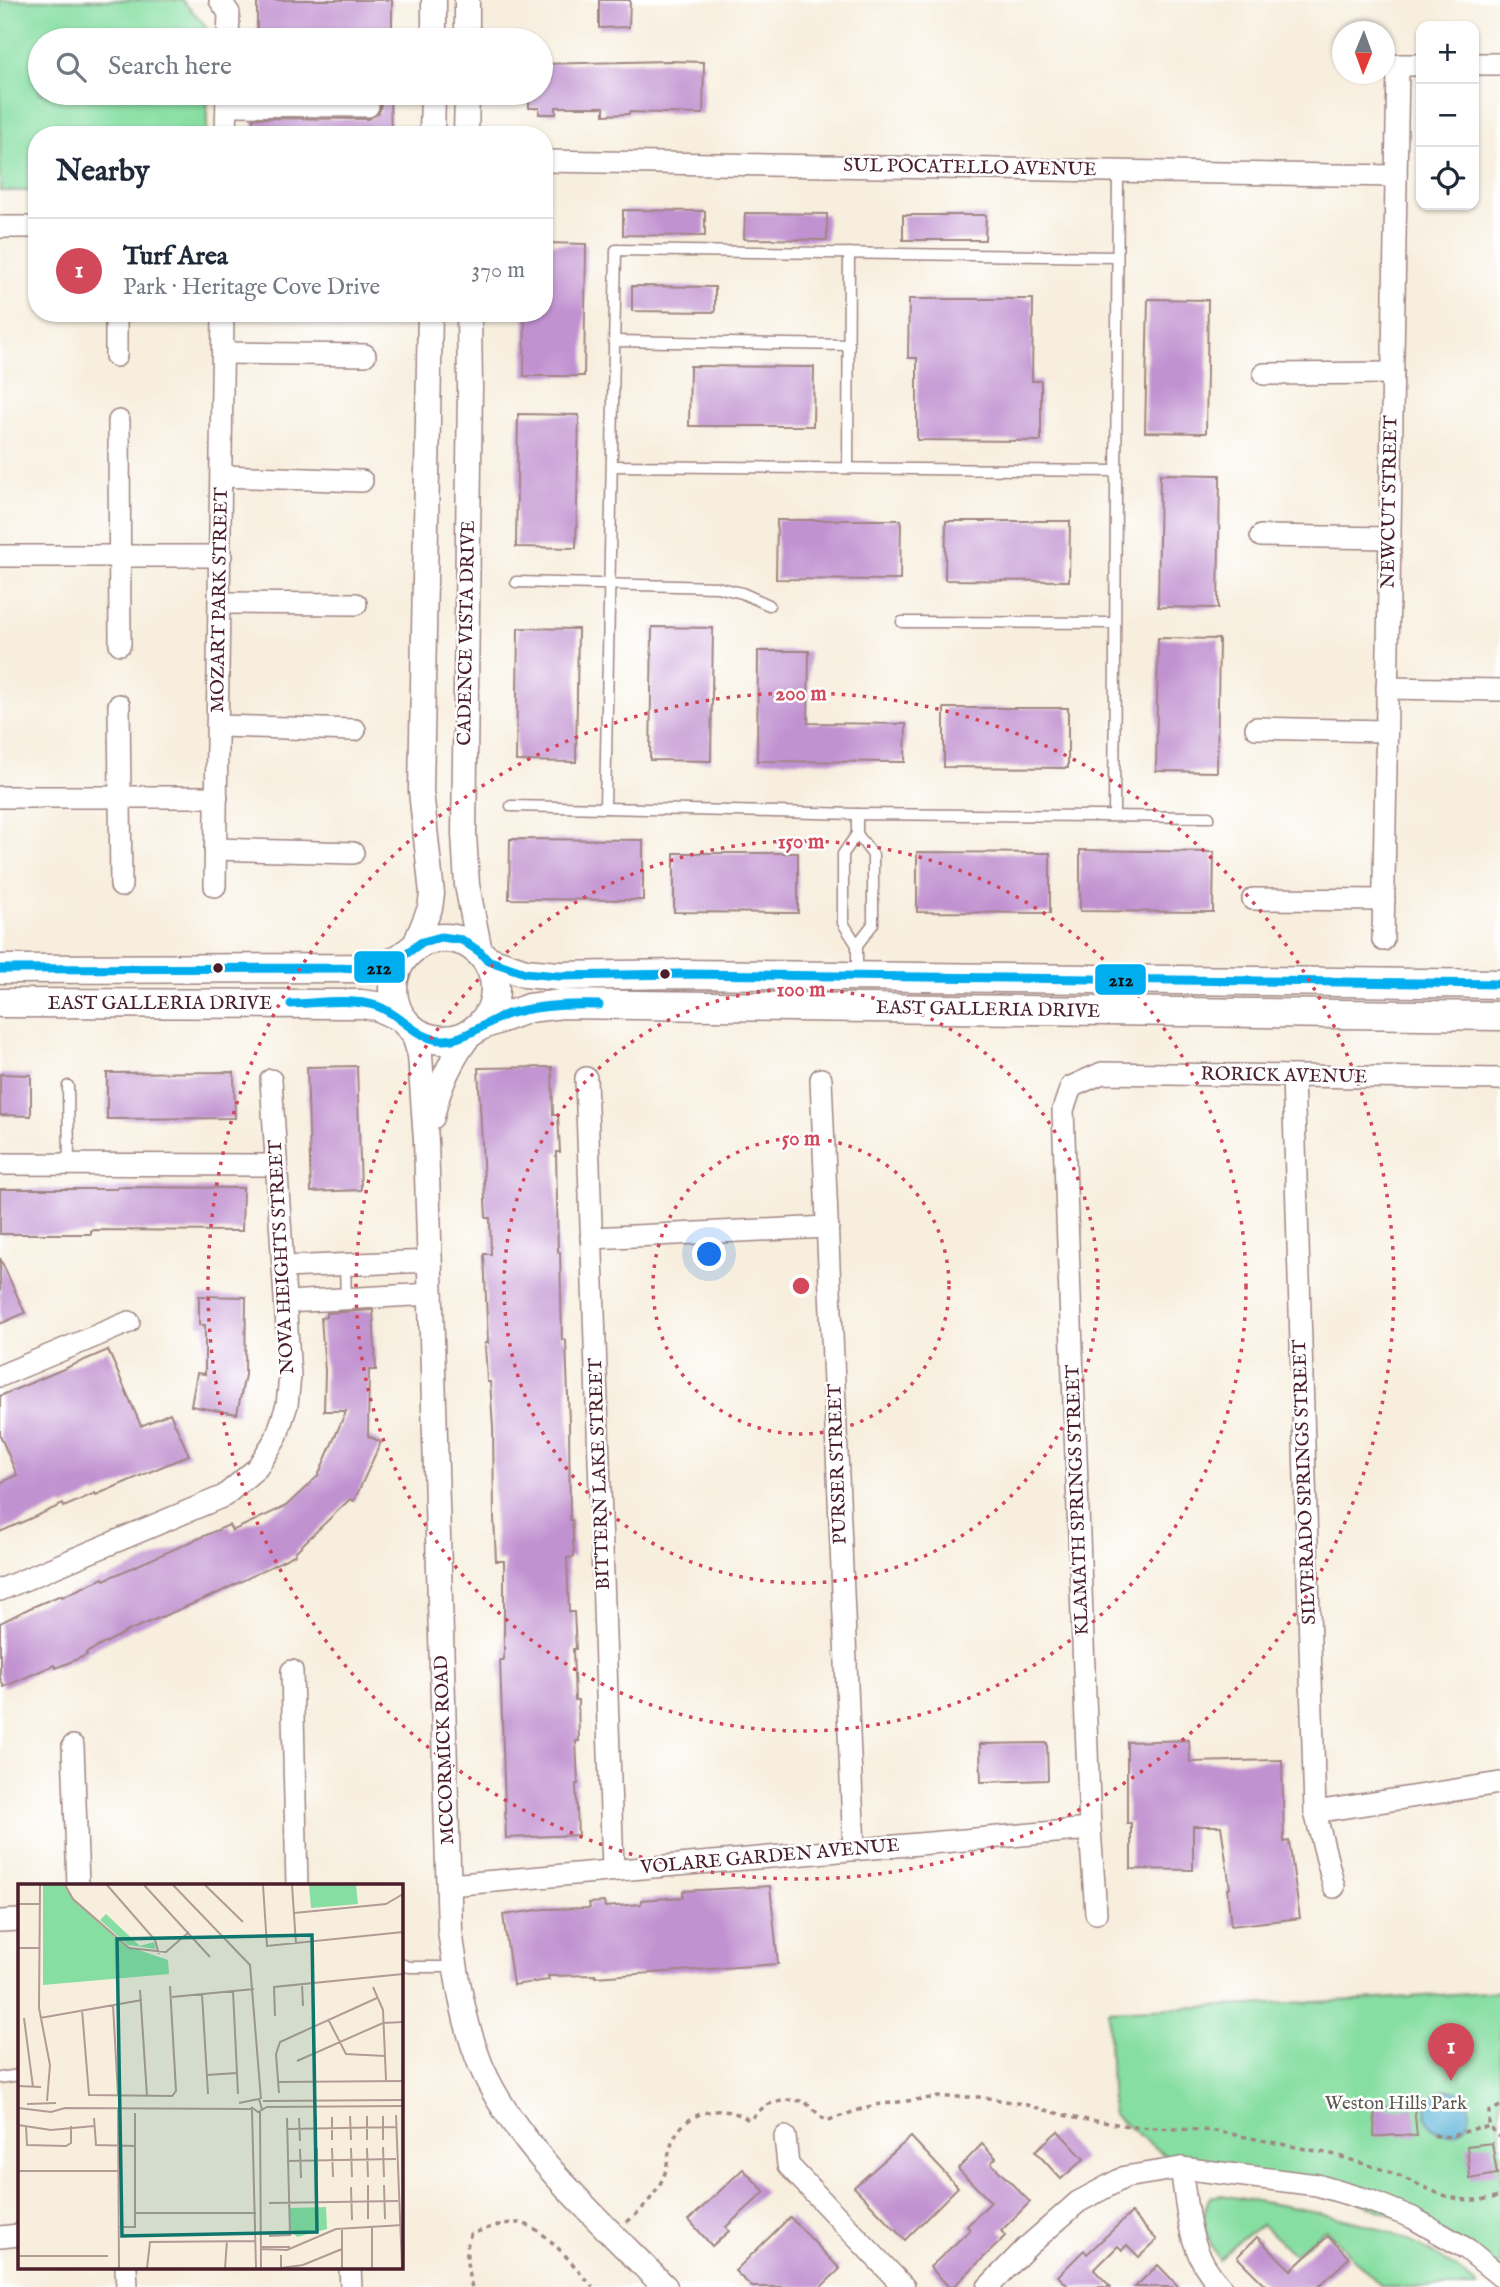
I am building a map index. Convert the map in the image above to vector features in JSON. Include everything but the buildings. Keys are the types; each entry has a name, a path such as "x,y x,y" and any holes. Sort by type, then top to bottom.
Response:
{"main road":[{"path":"452,938 472,945 484,956 495,980 495,1000 476,1029 463,1037 443,1040 425,1037 407,1024 395,1004 393,983 396,969 410,950 431,939 452,938"},
{"name":"EAST GALLERIA DRIVE","path":"0,969 376,968 396,961 410,950"},
{"name":"EAST GALLERIA DRIVE","path":"484,956 525,973 558,976 671,974 1500,984"},
{"name":"EAST GALLERIA DRIVE","path":"0,1003 360,1004 376,1006 407,1024"},
{"name":"EAST GALLERIA DRIVE","path":"476,1029 529,1008 562,1004 1500,1016"}],"street":[{"path":"220,0 229,13 228,28"},
{"path":"434,0 434,28"},
{"path":"467,0 467,28"},
{"path":"1479,64 1500,64"},
{"name":"NEWCUT STREET","path":"1383,940 1398,65 1416,65"},
{"path":"226,126 227,105"},
{"path":"348,105 368,106"},
{"path":"432,126 433,105"},
{"path":"466,126 467,105"},
{"name":"SUL POCATELLO AVENUE","path":"553,161 1396,176"},
{"path":"0,227 28,227"},
{"path":"116,322 116,356"},
{"name":"MOZART PARK STREET","path":"215,886 223,322"},
{"path":"410,950 430,908 432,894 421,791 430,322"},
{"name":"CADENCE VISTA DRIVE","path":"469,322 464,834 467,885 484,956"},
{"path":"223,352 365,355"},
{"path":"1264,374 1393,373"},
{"path":"119,421 120,644"},
{"path":"222,476 362,481"},
{"path":"1261,536 1390,538"},
{"path":"0,556 221,556"},
{"path":"220,603 356,604"},
{"path":"1387,688 1500,690"},
{"path":"119,705 121,886"},
{"path":"218,726 355,730"},
{"path":"1256,729 1387,731"},
{"path":"0,797 217,797"},
{"path":"215,849 353,853"},
{"path":"1253,899 1384,900"},
{"name":"MCCORMICK ROAD","path":"407,1024 419,1055 426,1141 450,1931 461,2009 482,2068 513,2122 559,2179 665,2287"},
{"name":"MCCORMICK ROAD","path":"426,1141 442,1080 450,1062 476,1029"},
{"name":"RORICK AVENUE","path":"1071,1087 1102,1073 1500,1079"},
{"name":"SILVERADO SPRINGS STREET","path":"1293,1076 1315,1812 1334,1886"},
{"name":"BITTERN LAKE STREET","path":"586,1078 613,1870"},
{"name":"PURSER STREET","path":"821,1079 855,1849"},
{"name":"NOVA HEIGHTS STREET","path":"0,1590 224,1496 257,1468 276,1438 287,1405 290,1376 271,1080"},
{"name":"KLAMATH SPRINGS STREET","path":"1071,1087 1063,1110 1090,1829 1096,1913"},
{"path":"0,1164 276,1165"},
{"path":"592,1238 828,1227"},
{"path":"284,1267 430,1261"},
{"path":"286,1302 432,1294"},
{"path":"0,1376 129,1322"},
{"path":"292,1671 297,1884"},
{"path":"73,1746 78,1884"},
{"path":"1315,1812 1500,1783"},
{"name":"VOLARE GARDEN AVENUE","path":"449,1885 1090,1829"},
{"path":"0,1921 18,1920"},
{"path":"785,2137 788,2165 904,2287"},
{"path":"988,2287 1027,2247 1078,2202 1125,2177 1181,2168 1317,2185 1371,2201 1413,2217 1497,2268"},
{"path":"1181,2168 1192,2242 1209,2274 1221,2287"},
{"path":"0,2237 18,2235"}],"lane":[{"path":"1114,815 1118,171"},
{"path":"605,808 616,250 1117,257"},
{"path":"848,468 849,253"},
{"path":"615,341 849,345"},
{"path":"613,466 1115,471"},
{"path":"516,582 717,587 742,593 769,605"},
{"path":"902,622 1114,623"},
{"path":"511,806 857,814 1209,817"},
{"path":"857,814 857,834 843,854 843,923 858,945"},
{"path":"857,834 873,855 873,924 858,945 857,976"},
{"path":"68,1086 69,1164"},
{"path":"345,1265 346,1299"},
{"path":"402,1964 456,1967"},
{"path":"0,2078 18,2075"}],"path":[{"path":"614,2234 644,2208 655,2194 664,2176 672,2143 681,2126 691,2117 710,2111 728,2111 749,2120 766,2105 785,2099 804,2101 826,2121 874,2105 939,2097 982,2097 1023,2104 1075,2118 1137,2127 1216,2131 1336,2155 1388,2171 1463,2201 1482,2201 1500,2196"},
{"path":"1489,2127 1489,2112 1500,2106"},
{"path":"1434,2135 1451,2137 1475,2126 1489,2127 1500,2137"},
{"path":"472,2287 469,2280 468,2239 471,2234 508,2223 521,2223 545,2235 593,2287"}],"green space":[{"path":"0,0 182,0 206,26 28,28 28,105 207,105 207,126 28,126 28,191 0,191"},
{"name":"Weston Hills Park","path":"1500,1991 1500,2278 1451,2239 1317,2185 1181,2168 1112,2114 1108,2011"},
{"path":"1221,2195 1323,2214 1390,2233 1422,2247 1451,2265 1478,2287 1382,2287 1325,2229 1294,2255 1262,2224 1238,2241 1219,2260 1206,2229 1204,2214 1210,2197"}],"water":[{"path":"1448,2090 1463,2097 1470,2112 1463,2127 1448,2134 1433,2127 1426,2112 1433,2097"}],"transit line":[{"name":"212","path":"0,969 376,968 396,961 422,942 441,937 462,940 487,960 525,973 558,976 682,974 1500,984"},
{"name":"212","path":"291,1004 345,1002 377,1006 425,1036 443,1040 468,1034 500,1017 519,1011 553,1006 599,1005"}],"place":[{"name":"Turf Area","path":"1451,2081"}]}
